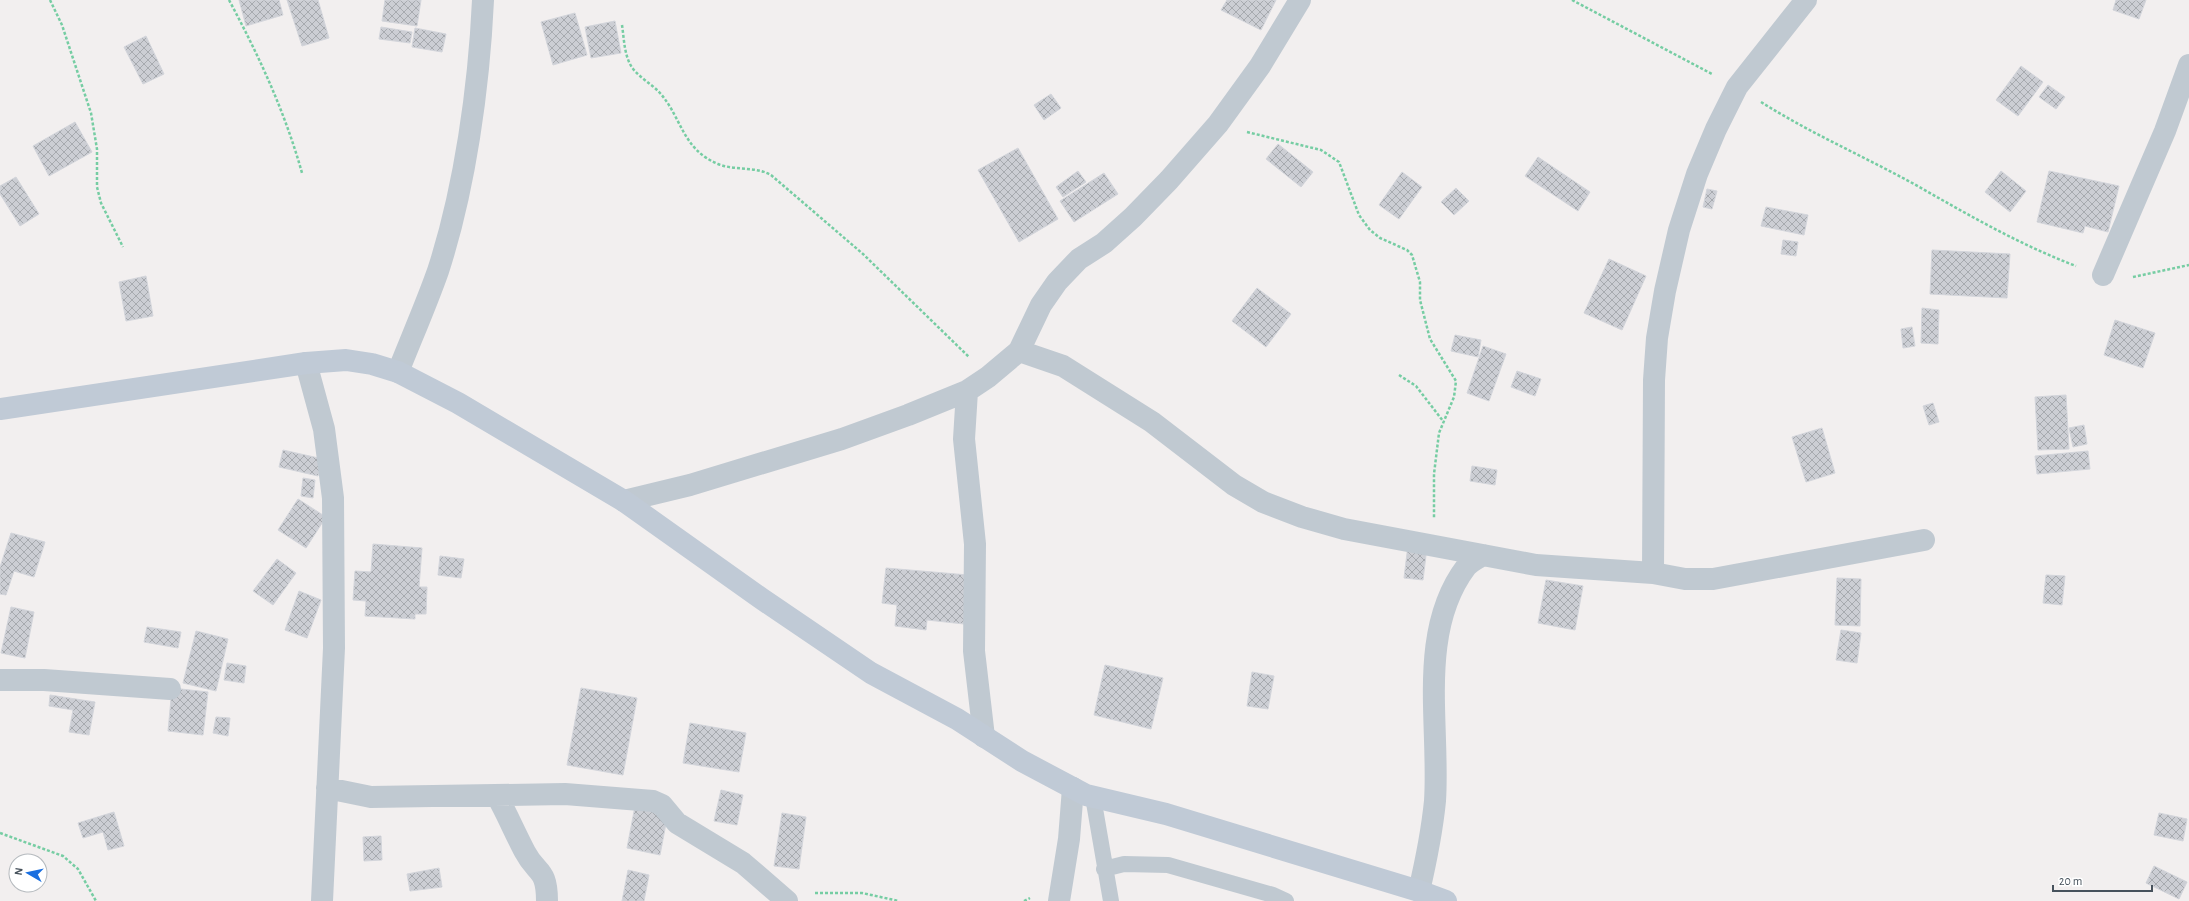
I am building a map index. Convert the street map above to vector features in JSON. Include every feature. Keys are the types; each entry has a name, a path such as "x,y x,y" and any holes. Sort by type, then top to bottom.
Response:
{"street":[{"path":"398,372 438,270 454,207 476,89 481,50 483,0"},
{"path":"624,500 690,486 769,462 908,415 967,391 988,377 1019,351 1041,305 1057,282 1079,259 1104,243 1133,217 1169,180 1218,124 1260,66 1300,0"},
{"path":"1653,573 1654,380 1657,338 1665,290 1679,230 1697,174 1716,129 1737,87 1806,0"},
{"path":"2103,274 2165,131 2189,65"},
{"path":"1019,351 1063,366 1103,390 1152,422 1234,485 1263,502 1344,529 1439,545 1536,565 1653,573 1685,579 1713,579 1924,540"},
{"path":"0,409 306,363 346,360 372,364 398,372 458,403 624,500 762,599 871,673 957,719 1022,761 1073,788 1093,797 1166,814 1419,891 1446,901"},
{"path":"306,363 324,429 333,498 334,648 322,901"},
{"path":"967,391 964,438 975,544 974,651 984,737"},
{"path":"1419,891 1425,865 1435,801 1435,678 1438,630 1445,605 1467,566 1483,555"},
{"path":"0,680 50,680 170,689"},
{"path":"327,788 370,796 497,796 565,794 653,801 662,804 677,823 730,855 784,897"},
{"path":"1059,901 1069,839 1073,788"},
{"path":"497,796 526,854 544,876 547,885 547,901"}],"lane":[{"path":"1093,797 1104,869 1112,901"},
{"path":"1104,869 1124,864 1168,865 1273,895 1286,901"}],"path":[{"path":"50,0 62,25 91,113 97,149 97,187 101,203 123,247"},
{"path":"229,0 267,75 292,135 302,173"},
{"path":"1572,0 1737,87 1799,125 1914,184 1937,199 2030,248 2103,274 2127,278 2145,276 2189,265"},
{"path":"622,25 626,55 630,64 670,106 684,136 694,148 718,164 763,170 771,175 910,298 988,377"},
{"path":"1218,124 1321,150 1331,155 1339,162 1359,215 1370,230 1380,238 1407,250 1412,255 1420,282 1420,300 1430,339 1456,381 1452,402 1439,433 1434,474 1435,531 1439,545"},
{"path":"1399,375 1416,386 1443,421"},
{"path":"0,833 63,856 78,869 96,901"},
{"path":"784,897 862,893 899,901"}],"building":[{"path":"239,0 279,0 283,15 246,26"},
{"path":"287,0 318,0 329,38 302,46"},
{"path":"385,0 421,0 417,26 382,21"},
{"path":"1227,0 1276,0 1261,30 1221,10"},
{"path":"2116,0 2146,0 2139,19 2113,10"},
{"path":"575,13 587,55 553,65 541,22"},
{"path":"615,21 621,53 591,58 585,27"},
{"path":"381,27 412,32 410,43 379,39"},
{"path":"415,28 446,34 442,52 412,47"},
{"path":"146,36 164,74 143,84 124,47"},
{"path":"2021,66 2043,82 2018,116 1996,100"},
{"path":"2048,85 2065,97 2056,109 2039,97"},
{"path":"1051,94 1061,108 1044,120 1034,105"},
{"path":"75,122 92,152 49,176 33,146"},
{"path":"1278,144 1313,172 1301,187 1266,159"},
{"path":"1018,148 1058,219 1019,242 978,170"},
{"path":"1538,157 1590,192 1578,211 1525,176"},
{"path":"1078,171 1086,182 1063,197 1056,187"},
{"path":"2001,171 2026,191 2010,212 1985,192"},
{"path":"2049,171 2119,186 2108,232 2085,226 2083,233 2037,222"},
{"path":"1402,172 1422,187 1399,219 1379,205"},
{"path":"1104,173 1118,194 1074,222 1060,201"},
{"path":"16,177 39,214 20,226 0,194 0,186"},
{"path":"1456,188 1469,201 1454,215 1441,202"},
{"path":"1707,189 1717,191 1712,209 1703,207"},
{"path":"1766,207 1808,215 1804,235 1761,226"},
{"path":"1783,240 1798,242 1796,256 1781,254"},
{"path":"1932,250 2010,254 2007,298 1930,294"},
{"path":"1609,259 1646,276 1622,330 1584,313"},
{"path":"146,276 153,316 126,321 119,282"},
{"path":"1257,288 1291,314 1266,347 1232,321"},
{"path":"1922,308 1939,310 1938,344 1921,343"},
{"path":"2115,320 2155,333 2143,368 2104,355"},
{"path":"1912,327 1915,346 1903,348 1901,329"},
{"path":"1455,335 1481,340 1478,357 1451,351"},
{"path":"1483,346 1506,354 1489,401 1467,393"},
{"path":"1517,371 1541,379 1535,396 1511,387"},
{"path":"2066,395 2069,449 2038,450 2035,397"},
{"path":"1933,403 1939,422 1929,425 1923,406"},
{"path":"2084,425 2087,444 2073,447 2069,428"},
{"path":"1822,428 1835,473 1806,482 1792,437"},
{"path":"283,450 323,459 318,476 279,467"},
{"path":"2088,451 2090,469 2037,474 2035,456"},
{"path":"1472,466 1497,470 1495,485 1470,481"},
{"path":"303,478 315,480 313,498 301,496"},
{"path":"298,499 326,517 306,548 278,530"},
{"path":"11,533 45,542 34,577 14,571 6,595 0,594 0,567"},
{"path":"373,544 422,548 419,587 427,587 426,614 415,614 415,619 365,616 366,601 353,600 355,571 371,572"},
{"path":"1408,545 1427,547 1423,580 1404,578"},
{"path":"440,556 464,559 461,578 438,575"},
{"path":"277,559 296,573 273,605 253,591"},
{"path":"886,568 968,575 964,624 927,620 926,630 895,626 897,605 882,603"},
{"path":"2046,575 2065,576 2062,605 2043,603"},
{"path":"1837,578 1861,579 1860,626 1835,625"},
{"path":"1546,580 1583,586 1575,630 1538,623"},
{"path":"299,591 321,600 307,638 285,630"},
{"path":"11,607 34,612 25,658 1,653"},
{"path":"147,627 181,632 178,648 144,642"},
{"path":"1841,630 1861,633 1857,663 1836,660"},
{"path":"196,631 228,639 216,691 183,683"},
{"path":"227,663 246,666 244,683 224,680"},
{"path":"1105,665 1163,678 1151,729 1094,715"},
{"path":"1252,672 1274,676 1268,709 1247,706"},
{"path":"172,688 208,692 203,735 168,731"},
{"path":"581,688 637,698 623,775 567,765"},
{"path":"50,695 95,702 89,735 69,732 73,710 49,706"},
{"path":"216,717 230,718 228,736 213,733"},
{"path":"690,723 746,733 739,772 683,763"},
{"path":"721,790 743,795 737,825 714,821"},
{"path":"635,806 668,813 660,855 627,848"},
{"path":"114,812 124,846 108,850 103,832 83,838 78,823"},
{"path":"782,813 806,817 799,869 774,866"},
{"path":"2159,813 2187,819 2183,841 2154,835"},
{"path":"381,836 382,860 364,861 363,837"},
{"path":"2154,866 2187,882 2179,899 2146,883"},
{"path":"439,868 442,887 410,891 407,874"},
{"path":"628,870 649,875 644,901 622,901"}]}
